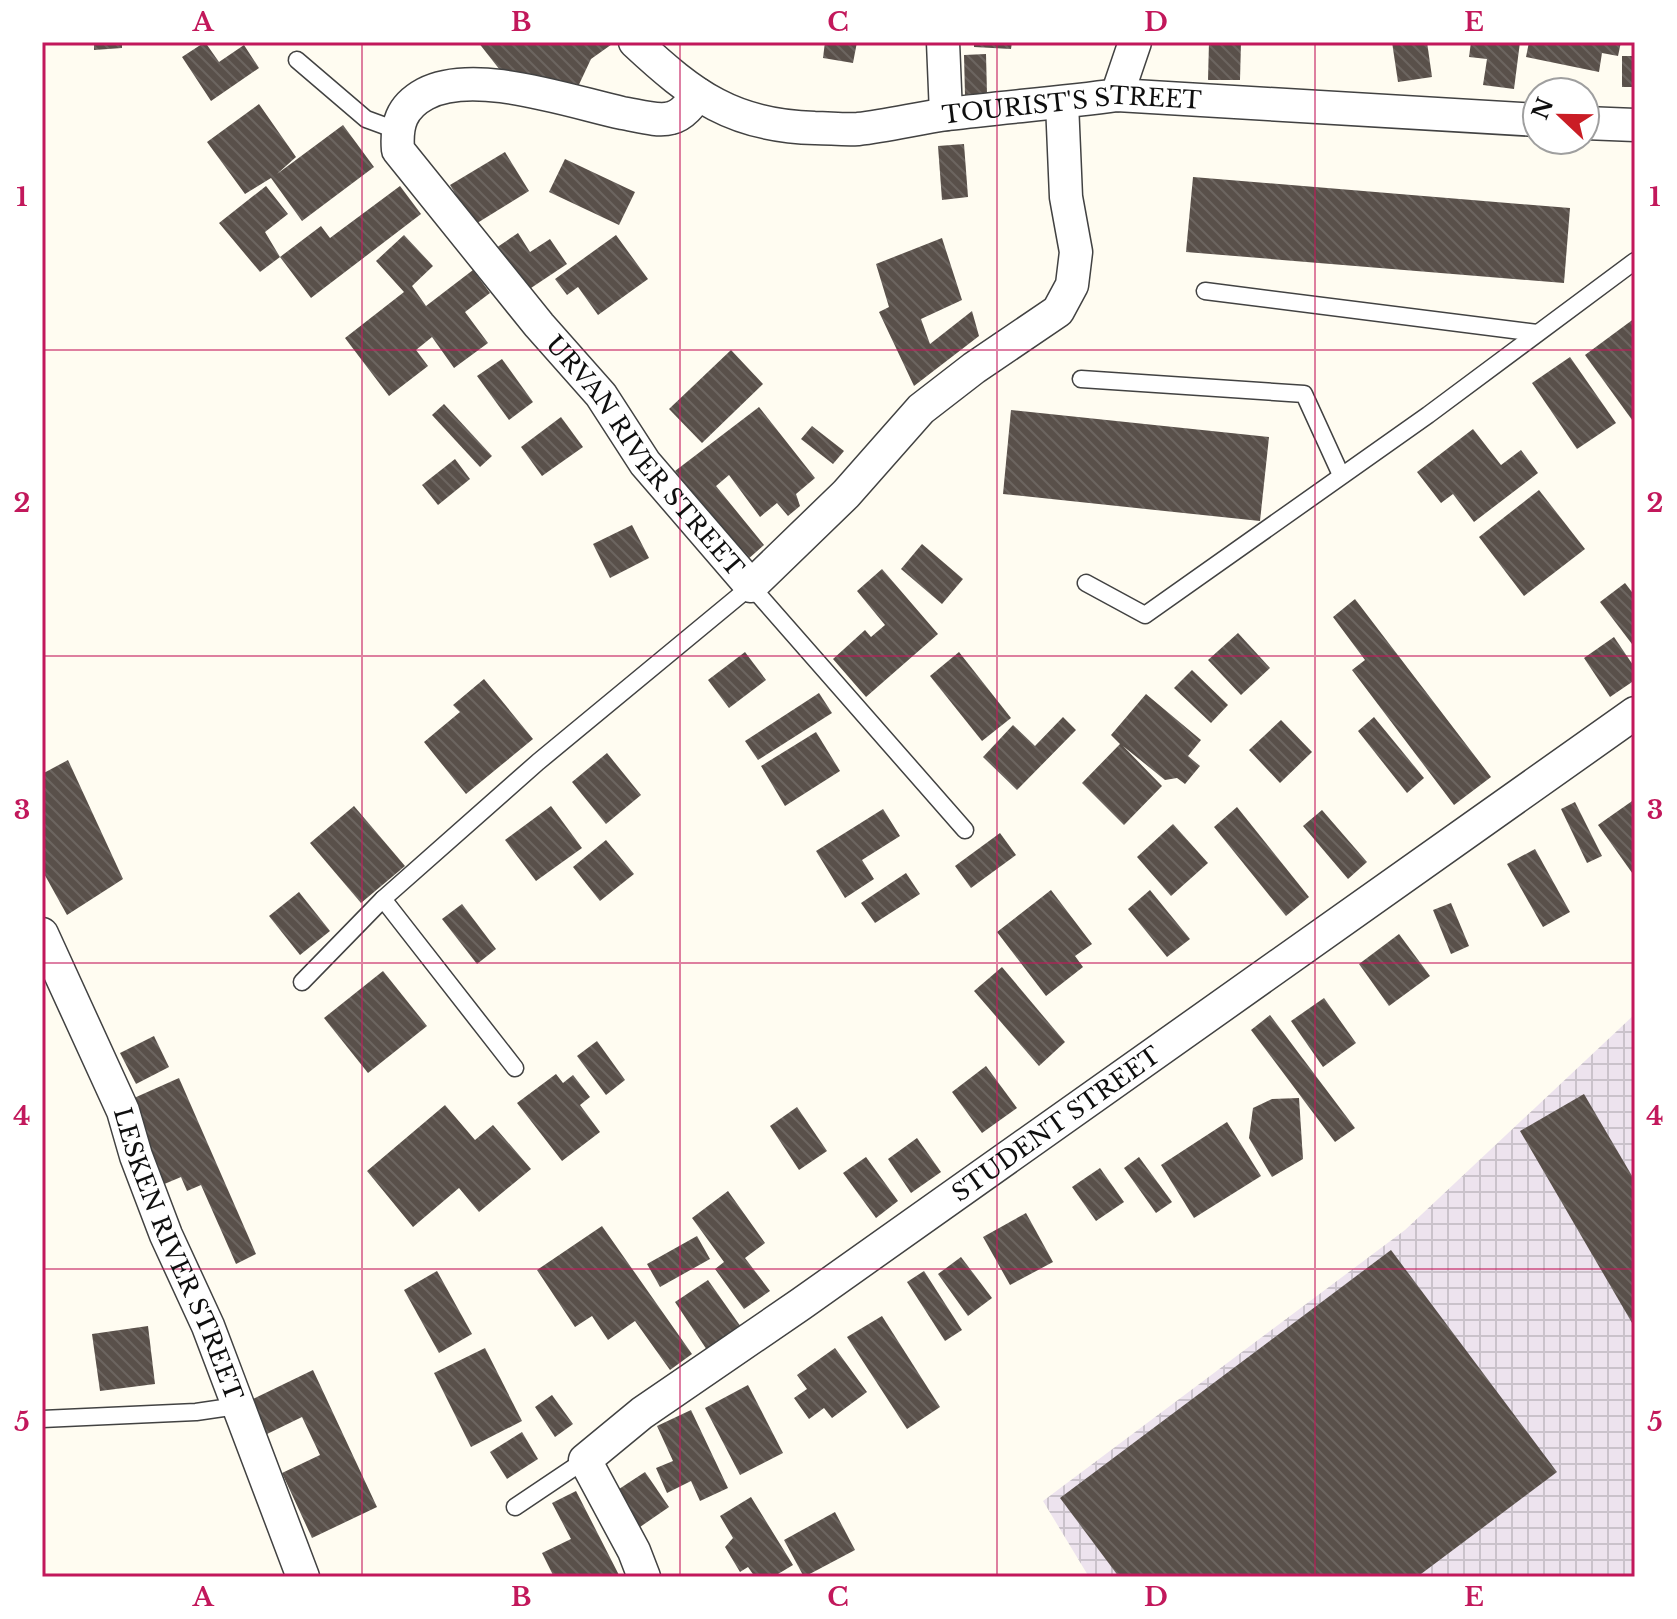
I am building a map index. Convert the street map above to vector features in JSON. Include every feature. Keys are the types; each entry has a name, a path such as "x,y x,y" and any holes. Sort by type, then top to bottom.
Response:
{"street":[{"name":"TOURIST'S STREET","path":"635,42 698,94 737,116 799,128 857,129 946,114 1117,95 1521,119"},
{"path":"943,42 946,114"},
{"path":"1117,95 1135,42"},
{"path":"396,130 407,106 443,85 469,82 638,116 670,119 683,111 698,94"},
{"name":"URVAN RIVER STREET","path":"396,130 398,150 539,325 601,395 645,463 751,586 846,494 921,409 974,368 1058,311 1072,285 1076,252 1066,197 1062,103"},
{"path":"1601,124 1635,125"},
{"name":"STUDENT STREET","path":"585,1460 642,1413 827,1286 1635,713"},
{"name":"LESKEN RIVER STREET","path":"42,934 123,1111 156,1209 208,1326 303,1577"},
{"path":"585,1460 634,1551 644,1577"}],"lane":[{"path":"297,60 366,119 396,130"},
{"path":"1086,583 1145,615 1428,415 1635,261"},
{"path":"1205,291 1537,333"},
{"path":"1081,379 1304,394 1341,475"},
{"path":"302,982 383,899 538,762 751,586 965,830"},
{"path":"383,899 515,1068"},
{"path":"42,1419 196,1412 237,1406"},
{"path":"515,1507 585,1460"}],"shaded area":[{"path":"1635,1014 1635,1577 1089,1577 1043,1501 1405,1230"}],"building":[{"path":"94,42 122,42 122,48 94,50"},
{"path":"205,42 219,62 244,45 259,68 211,101 182,57"},
{"path":"478,42 615,42 591,59 575,93 507,79"},
{"path":"825,42 857,42 853,63 823,58"},
{"path":"974,42 1012,42 1011,49 974,47"},
{"path":"1209,42 1241,42 1240,80 1208,80"},
{"path":"1392,42 1427,42 1432,77 1398,82"},
{"path":"1471,42 1520,42 1514,89 1483,85 1487,59 1469,57"},
{"path":"1529,42 1621,42 1618,56 1602,53 1599,72 1526,57"},
{"path":"986,54 987,94 965,95 964,55"},
{"path":"1622,56 1635,56 1635,87 1622,87"},
{"path":"259,104 296,157 277,174 343,125 374,167 302,221 271,178 245,194 207,142"},
{"path":"964,144 968,197 942,200 938,146"},
{"path":"505,152 529,191 474,225 450,185"},
{"path":"565,159 635,192 619,225 549,192"},
{"path":"1193,177 1570,208 1564,283 1186,252"},
{"path":"266,186 288,214 265,232 280,257 260,272 219,223"},
{"path":"400,186 421,214 311,298 280,257 321,226 330,238"},
{"path":"518,233 530,252 550,239 567,264 525,292 496,248"},
{"path":"404,235 433,266 412,286 426,306 473,270 490,293 465,312 488,343 454,368 432,337 416,350 428,366 389,396 345,338 404,292 376,261"},
{"path":"616,235 648,279 598,315 578,287 567,295 555,279"},
{"path":"942,238 962,300 921,319 930,344 972,311 979,336 914,386 879,312 889,307 876,264"},
{"path":"1635,318 1635,424 1585,355"},
{"path":"731,350 763,384 702,443 669,409"},
{"path":"1570,357 1616,423 1577,449 1532,383"},
{"path":"502,359 533,402 509,420 477,376"},
{"path":"444,404 492,456 480,467 432,415"},
{"path":"759,407 815,478 796,494 800,506 788,516 777,503 760,517 729,475 716,486 764,545 747,560 675,471"},
{"path":"1011,410 1269,437 1260,521 1003,494"},
{"path":"561,417 583,447 542,476 521,447"},
{"path":"812,426 844,451 833,464 801,439"},
{"path":"1473,429 1501,465 1521,450 1538,473 1474,522 1453,494 1441,503 1417,472"},
{"path":"455,459 470,479 438,505 422,485"},
{"path":"1539,490 1585,549 1524,596 1479,537"},
{"path":"632,525 649,558 610,578 593,544"},
{"path":"922,544 963,579 942,604 901,569"},
{"path":"882,569 938,634 866,697 833,659 865,630 871,637 885,625 857,591"},
{"path":"1625,583 1635,596 1635,648 1600,602"},
{"path":"1355,599 1491,777 1454,805 1352,670 1365,660 1333,617"},
{"path":"1238,633 1270,668 1241,695 1208,660"},
{"path":"1614,637 1635,668 1635,680 1610,697 1584,658"},
{"path":"745,652 766,680 729,708 708,680"},
{"path":"959,652 1011,718 982,741 930,676"},
{"path":"1192,670 1228,705 1211,723 1174,688"},
{"path":"484,679 533,739 466,794 424,742 460,712 453,705"},
{"path":"819,693 832,713 758,760 745,741"},
{"path":"1146,694 1201,740 1188,756 1200,766 1185,784 1177,778 1165,780 1123,746 1162,786 1124,825 1082,783 1120,744 1111,735"},
{"path":"1063,717 1076,730 1017,790 983,757 1013,725 1035,746"},
{"path":"1374,717 1424,778 1407,793 1358,731"},
{"path":"1281,720 1312,752 1280,783 1249,750"},
{"path":"816,732 840,771 785,806 761,766"},
{"path":"607,753 641,795 606,824 572,782"},
{"path":"68,760 123,879 67,915 42,870 42,774"},
{"path":"1635,799 1635,877 1598,825"},
{"path":"1575,802 1602,856 1587,863 1561,809"},
{"path":"354,806 405,866 361,903 310,843"},
{"path":"551,806 582,848 536,881 505,840"},
{"path":"1237,807 1309,897 1286,916 1214,827"},
{"path":"883,809 900,836 862,860 874,879 845,898 816,851"},
{"path":"1322,810 1367,862 1348,879 1303,826"},
{"path":"1173,824 1208,863 1171,896 1137,857"},
{"path":"1000,833 1016,855 971,888 955,866"},
{"path":"606,840 634,874 600,901 573,867"},
{"path":"1535,849 1570,912 1543,927 1507,864"},
{"path":"906,873 920,894 875,923 861,903"},
{"path":"1051,890 1092,944 1075,956 1083,967 1046,996 997,932"},
{"path":"1150,890 1190,939 1167,957 1128,909"},
{"path":"299,892 330,931 300,955 269,916"},
{"path":"1451,903 1469,946 1451,954 1433,910"},
{"path":"462,904 496,949 477,964 442,919"},
{"path":"1399,934 1430,976 1389,1006 1359,964"},
{"path":"1002,967 1065,1042 1039,1066 974,991"},
{"path":"383,971 427,1026 368,1073 324,1018"},
{"path":"1324,998 1356,1043 1323,1067 1291,1021"},
{"path":"1270,1015 1355,1128 1335,1142 1251,1030"},
{"path":"154,1036 169,1067 136,1084 120,1053"},
{"path":"597,1041 625,1080 606,1095 577,1056"},
{"path":"986,1066 1017,1108 982,1133 952,1092"},
{"path":"556,1074 563,1083 573,1075 590,1097 580,1105 600,1132 562,1161 517,1103"},
{"path":"179,1078 256,1254 236,1264 201,1185 187,1191 181,1177 162,1185 125,1102"},
{"path":"1584,1094 1635,1181 1635,1328 1520,1131"},
{"path":"1299,1098 1303,1159 1272,1177 1249,1138 1253,1108 1272,1099"},
{"path":"445,1105 475,1140 493,1125 531,1169 479,1212 459,1188 413,1227 367,1171"},
{"path":"797,1107 827,1151 799,1170 770,1126"},
{"path":"1227,1122 1261,1176 1194,1218 1161,1165"},
{"path":"917,1138 941,1172 911,1193 888,1159"},
{"path":"866,1157 898,1201 876,1218 843,1173"},
{"path":"1139,1157 1172,1202 1156,1213 1124,1168"},
{"path":"1100,1168 1124,1202 1096,1221 1072,1187"},
{"path":"728,1191 765,1243 745,1258 770,1291 744,1309 715,1269 724,1262 692,1218"},
{"path":"1026,1213 1053,1262 1010,1285 983,1237"},
{"path":"602,1226 692,1354 670,1370 635,1321 608,1340 592,1316 575,1327 537,1270"},
{"path":"697,1236 710,1259 660,1287 647,1264"},
{"path":"1391,1250 1557,1472 1417,1577 1119,1577 1060,1498"},
{"path":"961,1257 992,1298 968,1316 938,1274"},
{"path":"437,1271 472,1334 439,1353 404,1290"},
{"path":"924,1271 962,1330 945,1341 907,1282"},
{"path":"708,1280 741,1327 707,1350 675,1302"},
{"path":"882,1316 940,1407 907,1429 847,1337"},
{"path":"148,1326 155,1384 100,1391 92,1334"},
{"path":"485,1348 522,1421 471,1447 434,1373"},
{"path":"835,1348 867,1392 832,1418 824,1408 809,1419 794,1398 807,1389 797,1375"},
{"path":"313,1370 377,1507 312,1538 282,1473 320,1455 302,1417 265,1435 249,1401"},
{"path":"748,1385 783,1453 740,1475 705,1408"},
{"path":"552,1395 573,1424 555,1437 535,1407"},
{"path":"691,1410 728,1488 700,1501 691,1481 667,1493 656,1468 673,1461 657,1426"},
{"path":"522,1432 538,1459 507,1479 490,1452"},
{"path":"645,1472 669,1507 640,1527 616,1491"},
{"path":"576,1491 620,1577 554,1577 542,1553 571,1539 552,1503"},
{"path":"751,1497 793,1565 773,1577 755,1577 748,1567 740,1572 725,1547 733,1538 720,1516"},
{"path":"835,1512 855,1550 804,1577 784,1540"}]}
